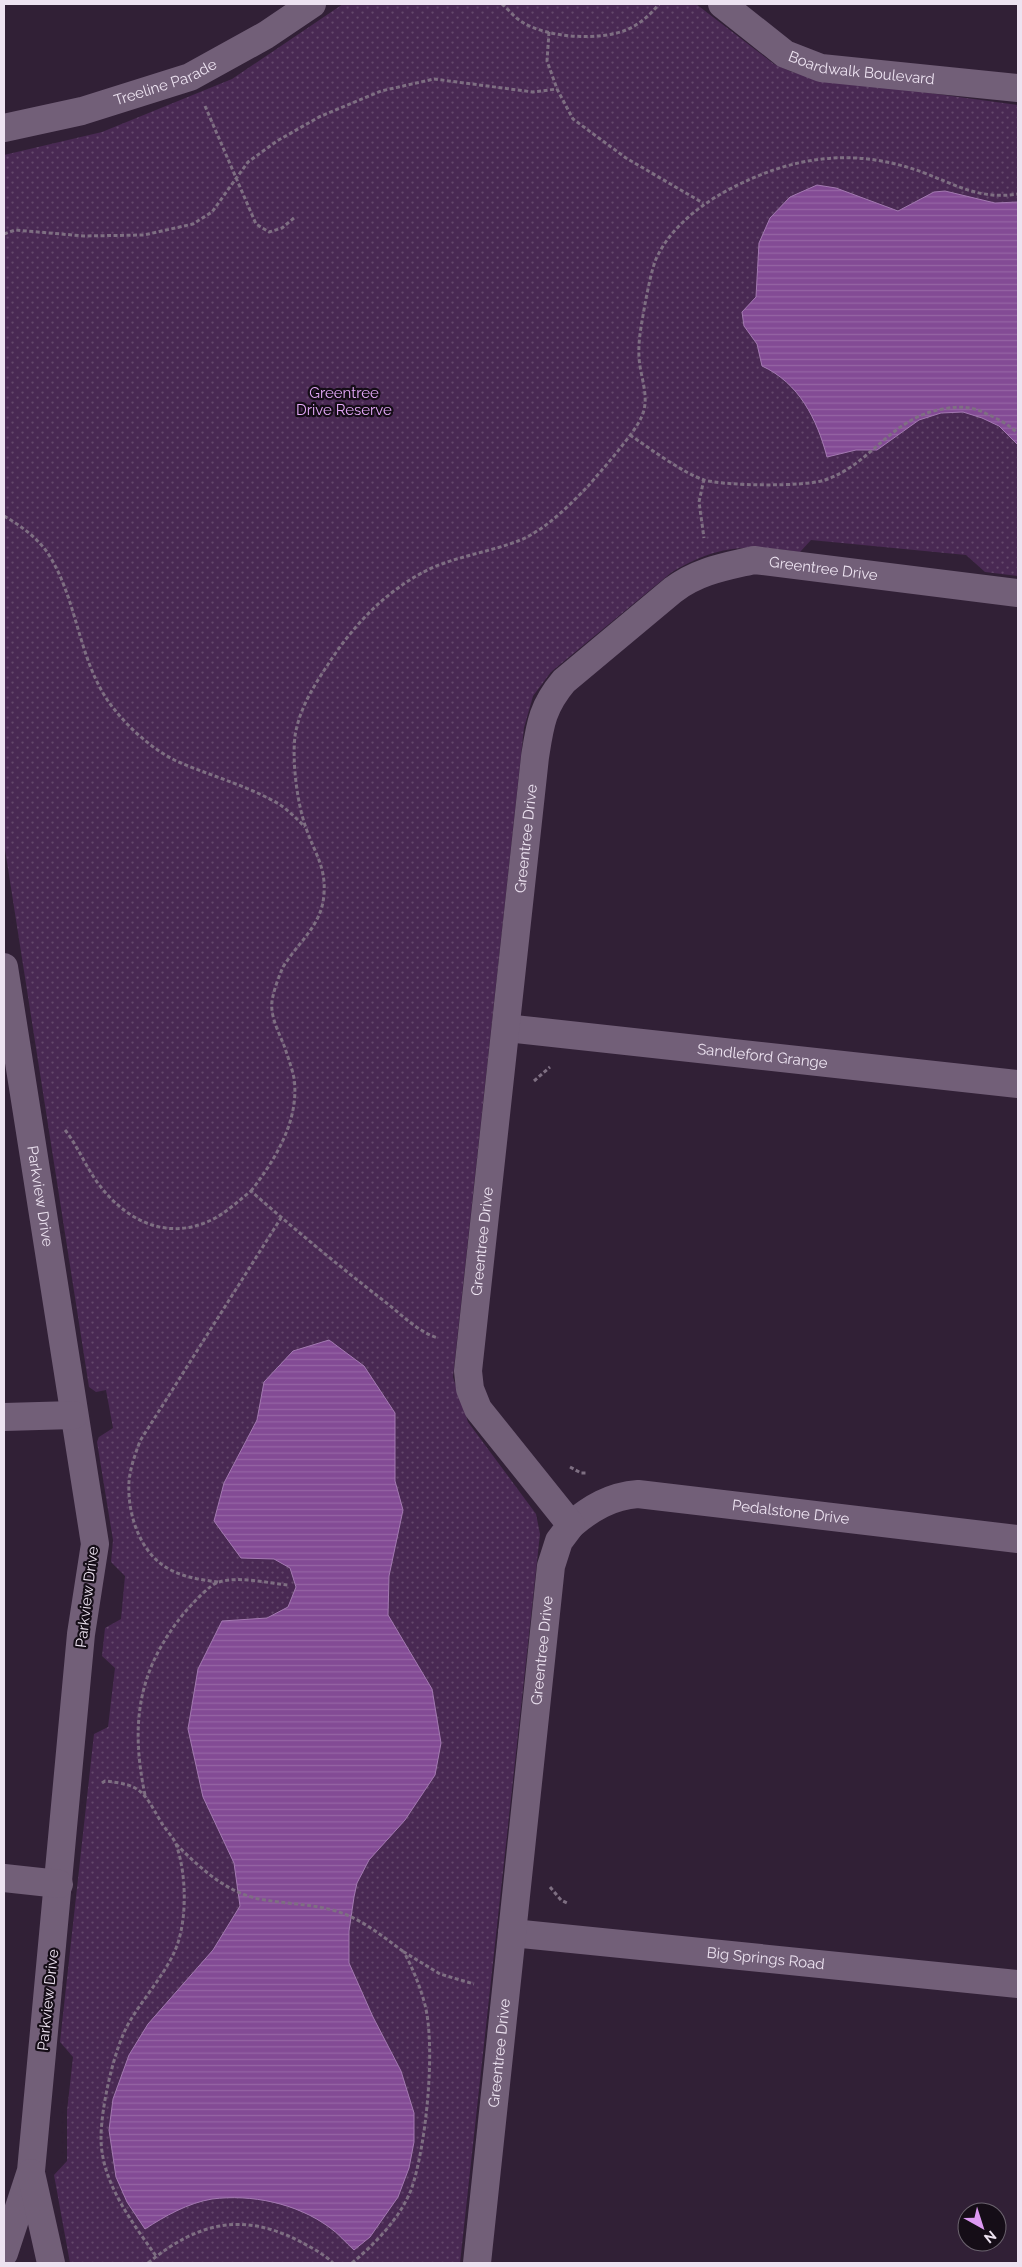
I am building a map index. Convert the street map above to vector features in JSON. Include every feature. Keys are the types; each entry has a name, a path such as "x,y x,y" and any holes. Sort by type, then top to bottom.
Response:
{"street":[{"name":"Treeline Parade","path":"4,128 82,111 190,76 266,36 312,4"},
{"name":"Boardwalk Boulevard","path":"722,4 785,54 821,68 1018,88"},
{"name":"Greentree Drive","path":"477,2263 551,1566 559,1541 571,1525 488,1424 478,1409 470,1389 469,1363 539,730 550,697 564,681 690,577 754,560 1018,594"},
{"name":"Parkview Drive","path":"4,967 94,1544 81,1634 31,2171 4,2253"},
{"name":"Sandleford Grange","path":"506,1028 1018,1084"},
{"path":"4,1416 74,1414"},
{"name":"Pedalstone Drive","path":"571,1525 585,1513 606,1500 638,1494 1018,1539"},
{"path":"4,1878 59,1884"},
{"name":"Big Springs Road","path":"512,1933 1018,1984"},
{"name":"Parkview Drive","path":"31,2171 51,2263"}],"path":[{"path":"502,4 522,22 549,32 576,37 600,36 625,30 642,21 659,4"},
{"path":"549,32 547,61 557,89 573,119 596,138 626,158 703,203"},
{"path":"4,234 15,230 144,236 193,224 212,212 248,162 292,131 319,117 381,91 434,79 533,92 557,89"},
{"path":"202,100 256,224 269,232 282,228 294,218"},
{"path":"63,1128 105,1192 123,1211 144,1223 171,1228 189,1228 208,1222 225,1212 251,1191 273,1162 286,1133 294,1100 294,1077 271,1004 283,968 318,920 324,896 320,857 305,827 294,758 296,733 305,704 339,647 364,618 394,590 436,566 513,543 535,533 561,512 589,485 630,435 641,419 646,401 639,360 640,330 657,258 676,230 703,203 732,187 790,163 821,157 873,159 899,164 952,186 975,192 1002,197 1018,194"},
{"path":"630,435 663,458 704,480 768,484 809,483 824,480 842,472 870,452 886,437 923,413 962,406 982,411 1000,420 1018,434"},
{"path":"704,480 699,502 701,524 706,542"},
{"path":"4,516 31,534 48,554 60,575 86,658 113,708 136,733 180,762 233,782 280,805 305,827"},
{"path":"251,1191 281,1218 424,1332 436,1338 443,1338"},
{"path":"281,1218 140,1441 132,1462 129,1500 133,1520 143,1543 154,1557 171,1571 193,1578 218,1582 241,1580 288,1586"},
{"path":"565,1464 582,1473 589,1472"},
{"path":"218,1582 193,1603 173,1627 157,1652 146,1678 140,1708 137,1740 139,1766 145,1795 176,1843 196,1864 226,1887 263,1900 304,1903 336,1911 360,1921 404,1952 440,1974 464,1982 506,1989"},
{"path":"66,1809 104,1781 128,1783 145,1795"},
{"path":"156,2256 129,2218 114,2187 105,2165 101,2140 106,2095 120,2044 129,2022 173,1956 184,1925 183,1883 176,1843"},
{"path":"352,2263 377,2241 397,2213 410,2190 420,2152 430,2052 425,2006 416,1976 404,1952"},
{"path":"148,2263 173,2244 192,2234 220,2225 260,2226 288,2236 317,2251 333,2263"}],"green space":[{"name":"Greentree Drive Reserve","path":"343,4 696,4 774,64 792,72 811,77 1018,105 1018,576 985,572 966,555 811,540 800,552 749,548 720,552 705,556 672,572 551,672 533,696 524,728 453,1377 468,1422 536,1514 540,1534 460,2263 70,2263 54,2175 67,2161 67,2111 73,2057 60,2042 94,1734 108,1727 115,1668 102,1656 105,1628 121,1619 125,1576 111,1562 113,1540 97,1442 99,1437 113,1428 106,1390 96,1392 89,1387 4,843 4,155 102,132 232,79"}],"shaded area":[{"path":"817,185 836,188 898,211 934,192 945,191 995,203 1018,202 1018,445 999,426 982,418 963,412 941,413 919,420 877,450 856,450 827,457 818,429 805,404 786,382 762,366 757,344 744,326 742,312 756,297 759,243 770,218 790,197"},
{"path":"329,1340 364,1366 395,1413 395,1481 403,1510 389,1576 388,1615 432,1689 441,1743 435,1775 405,1820 369,1860 357,1883 354,1897 349,1931 349,1963 373,2017 401,2071 414,2113 414,2142 409,2168 398,2197 370,2237 354,2250 332,2229 316,2219 288,2206 257,2199 227,2198 203,2201 177,2211 145,2229 127,2202 116,2177 109,2130 113,2099 129,2055 148,2024 213,1950 240,1906 234,1863 203,1797 188,1729 198,1669 222,1621 267,1618 288,1607 296,1587 290,1568 274,1559 241,1558 214,1521 224,1483 257,1420 264,1382 293,1351"}]}
